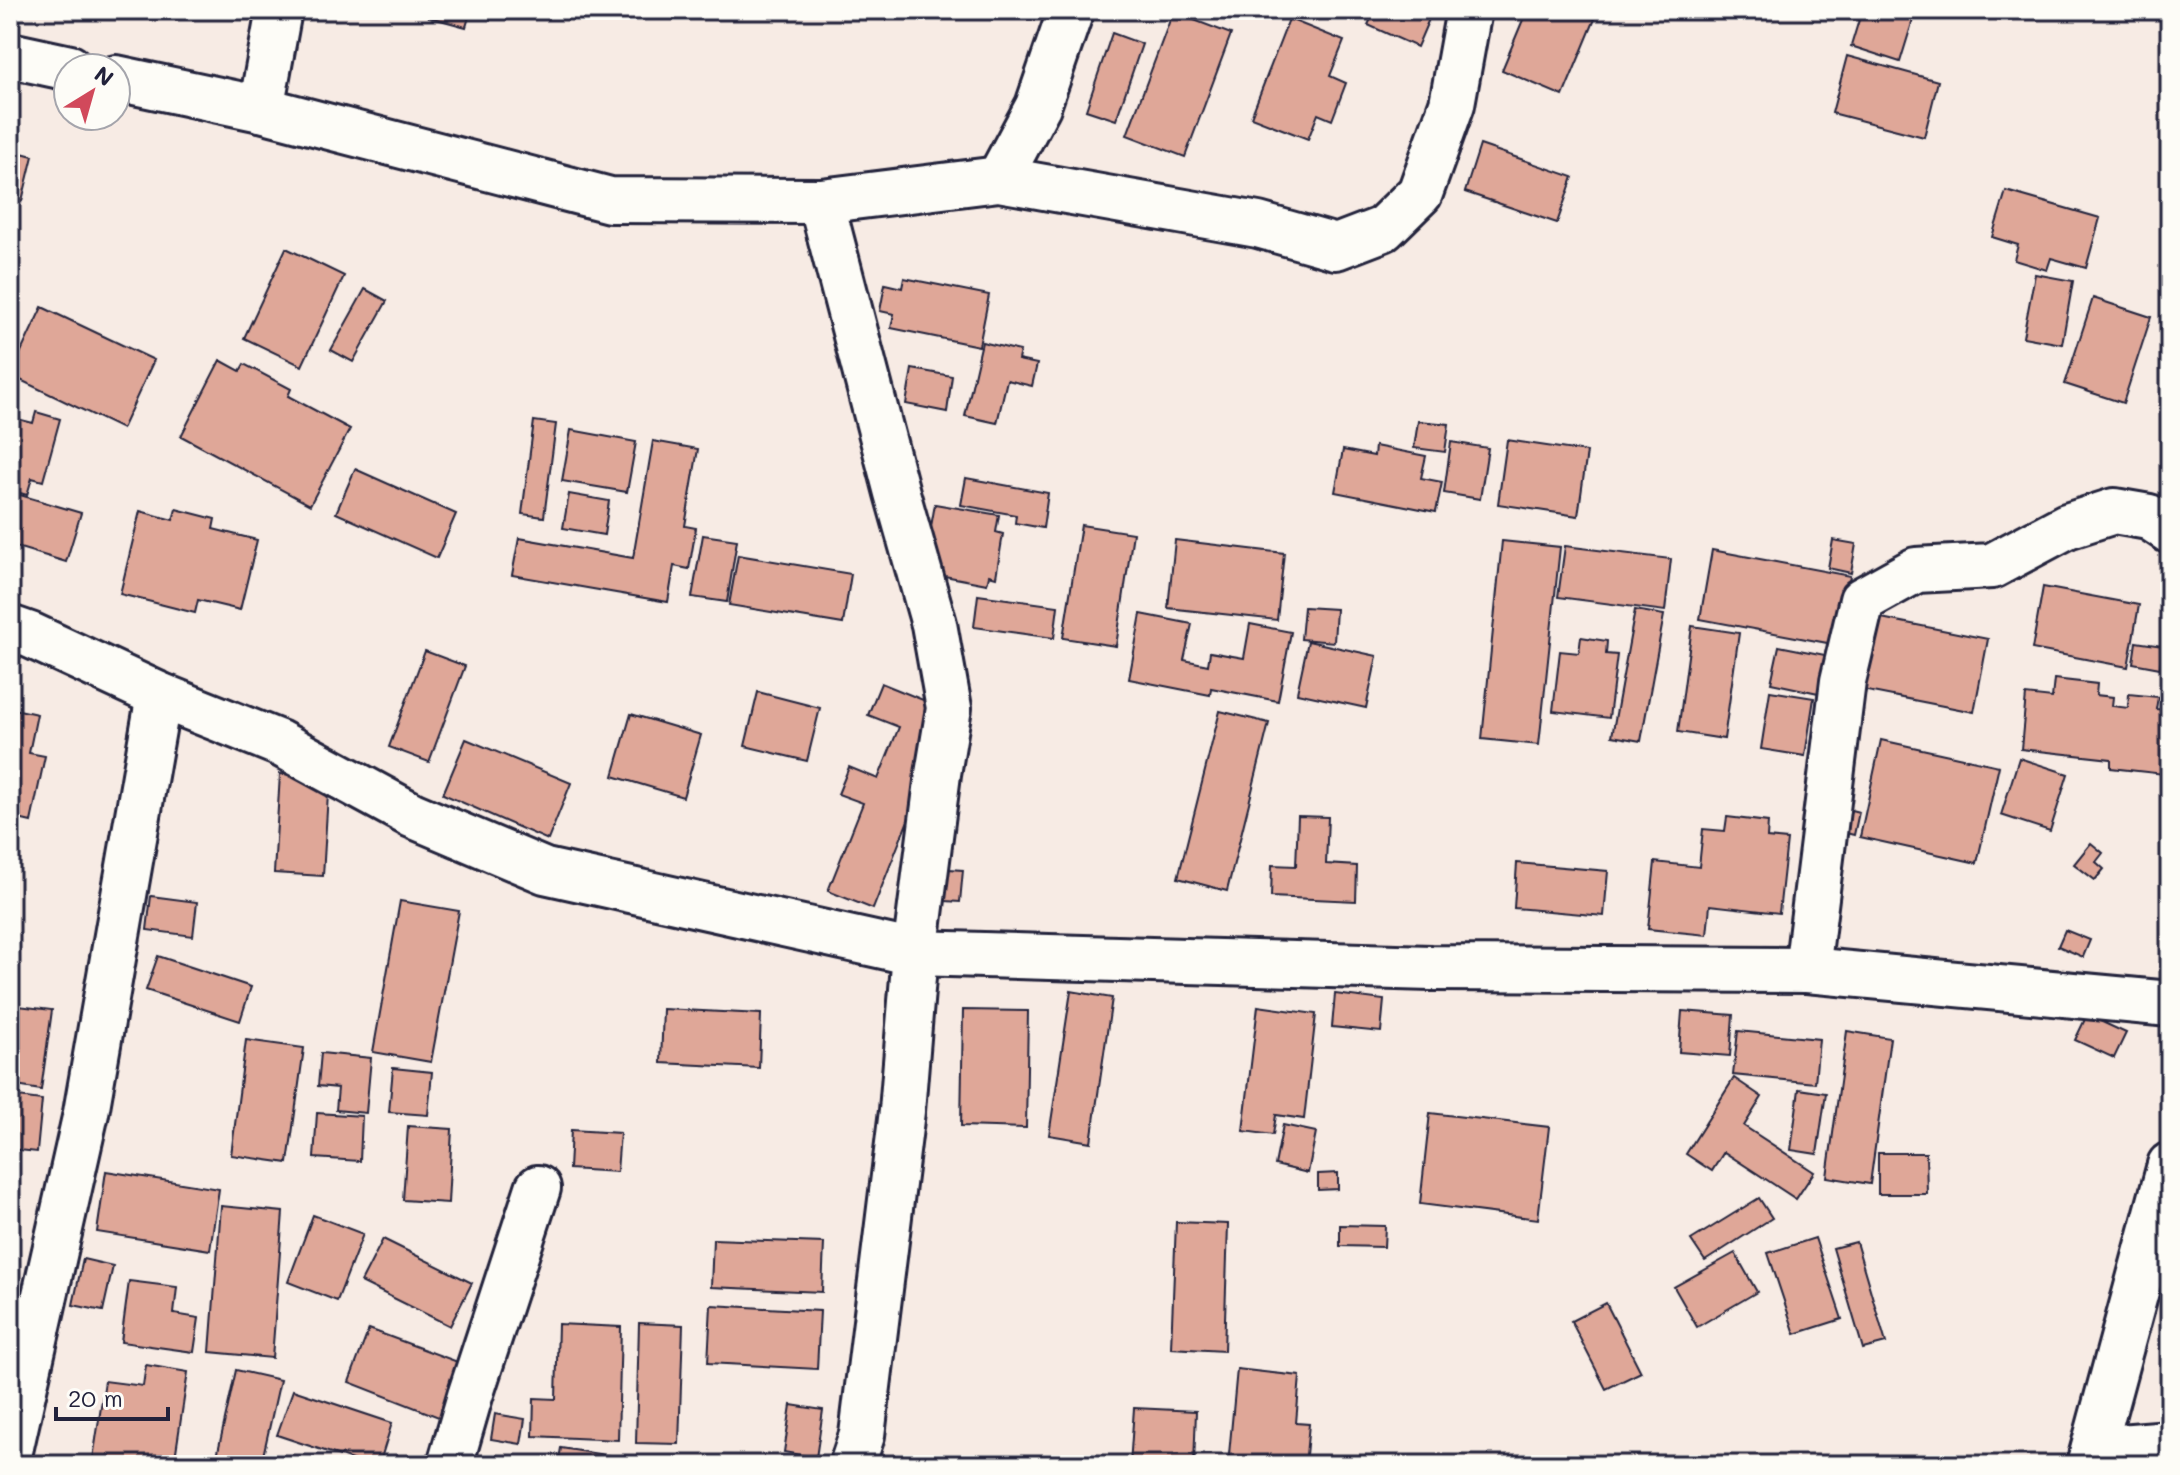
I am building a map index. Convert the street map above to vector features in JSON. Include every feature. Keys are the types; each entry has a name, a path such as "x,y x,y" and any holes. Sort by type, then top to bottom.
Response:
{"street":[{"path":"261,109 279,10"},
{"path":"999,179 1038,106 1071,10"},
{"path":"132,81 261,109 610,200 821,201 999,179 1258,225 1336,247 1383,229 1420,193 1452,104 1469,10"},
{"path":"10,55 52,64"},
{"path":"821,201 934,624 949,708 915,953 902,1111 880,1296 862,1435 852,1465"},
{"path":"1807,970 1843,681 1862,600 1916,570 1992,566 2067,526 2114,511 2149,517 2170,531"},
{"path":"10,628 159,695 279,743 412,815 545,871 915,953 1431,968 1807,970 2170,1004"},
{"path":"10,1451 86,1113 159,695"},
{"path":"2170,1165 2092,1457 2170,1443"},
{"path":"450,1465 538,1188"}],"building":[{"path":"431,10 471,10 466,27 429,17"},
{"path":"560,10 633,10 632,19"},
{"path":"1375,10 1409,10 1429,19 1417,47 1368,25"},
{"path":"1527,10 1574,10 1595,19 1563,96 1502,70"},
{"path":"1862,10 1916,10 1900,62 1851,46"},
{"path":"1173,12 1231,34 1185,157 1127,135"},
{"path":"1289,19 1344,41 1330,76 1346,83 1332,120 1318,114 1308,139 1251,117"},
{"path":"1112,33 1142,44 1116,120 1086,110"},
{"path":"1847,56 1938,81 1924,137 1832,113"},
{"path":"1480,145 1573,177 1557,223 1465,192"},
{"path":"10,150 33,156 22,201 10,198"},
{"path":"2006,191 2100,218 2086,268 2051,258 2047,270 2014,260 2018,245 1992,237"},
{"path":"286,248 344,276 302,366 244,338"},
{"path":"2035,274 2073,281 2062,344 2023,337"},
{"path":"904,278 989,295 979,346 891,328 894,314 880,311 885,284 902,288"},
{"path":"365,289 387,301 353,362 331,350"},
{"path":"2093,298 2151,317 2123,403 2065,384"},
{"path":"42,307 154,360 122,429 10,375"},
{"path":"982,342 1020,351 1018,360 1037,364 1032,386 1007,380 997,423 965,416"},
{"path":"220,360 240,371 244,364 291,389 288,396 350,429 310,505 181,436"},
{"path":"912,369 952,376 947,412 906,404"},
{"path":"36,412 60,419 43,481 32,478 27,495 10,490 10,417 33,423"},
{"path":"534,421 556,424 544,517 522,514"},
{"path":"1418,421 1449,424 1445,452 1414,448"},
{"path":"571,430 636,442 627,492 562,481"},
{"path":"1507,440 1587,452 1578,516 1498,504"},
{"path":"653,441 698,449 685,526 696,528 689,569 674,566 668,602 512,575 519,538 633,558"},
{"path":"1451,442 1488,448 1480,499 1444,493"},
{"path":"1375,446 1426,456 1421,478 1442,482 1436,512 1335,492 1343,450 1374,456"},
{"path":"355,469 456,514 437,558 336,513"},
{"path":"966,478 1048,493 1043,528 1015,523 1016,515 961,505"},
{"path":"10,492 81,513 66,562 10,545"},
{"path":"569,494 609,501 604,535 563,528"},
{"path":"935,504 999,515 996,532 1003,534 996,577 989,575 987,584 923,572"},
{"path":"176,509 215,519 213,529 257,540 240,610 198,600 195,613 120,594 140,511 173,520"},
{"path":"1081,525 1133,533 1116,646 1063,638"},
{"path":"703,535 737,540 727,602 692,597"},
{"path":"1175,540 1284,553 1277,620 1168,608"},
{"path":"1833,540 1856,544 1851,573 1828,568"},
{"path":"1502,541 1560,547 1539,745 1482,739"},
{"path":"1565,546 1671,559 1665,611 1558,597"},
{"path":"1712,550 1850,576 1838,645 1700,619"},
{"path":"738,555 851,574 843,624 729,605"},
{"path":"2043,587 2139,605 2128,667 2032,649"},
{"path":"978,595 1058,606 1054,638 974,627"},
{"path":"1304,607 1336,609 1334,642 1301,639"},
{"path":"1635,610 1664,615 1641,741 1612,736"},
{"path":"1141,614 1192,624 1184,660 1208,665 1210,652 1244,658 1250,624 1291,632 1278,701 1211,688 1210,695 1129,679"},
{"path":"1871,616 1988,639 1974,712 1857,689"},
{"path":"1692,626 1739,633 1724,739 1678,732"},
{"path":"1581,637 1607,641 1606,654 1617,655 1609,718 1553,711 1560,651 1579,653"},
{"path":"1308,641 1377,656 1366,708 1297,693"},
{"path":"2136,642 2163,646 2160,668 2133,663"},
{"path":"1779,646 1830,656 1823,694 1771,683"},
{"path":"425,651 465,666 429,762 389,747"},
{"path":"2170,652 2170,694 2161,692"},
{"path":"2054,679 2097,684 2096,695 2113,697 2112,706 2128,708 2129,694 2158,697 2156,709 2170,710 2164,774 2111,768 2111,759 2021,749 2026,695 2052,698"},
{"path":"881,683 943,708 914,782 930,788 914,805 873,909 828,891 863,803 838,794 849,767 878,779 899,727 868,715"},
{"path":"1770,691 1814,698 1805,756 1761,749"},
{"path":"758,692 820,708 807,761 745,746"},
{"path":"10,708 37,714 29,753 45,756 31,822 10,817"},
{"path":"1220,711 1269,723 1227,891 1178,878"},
{"path":"631,714 701,735 683,797 613,776"},
{"path":"466,739 571,783 548,840 443,794"},
{"path":"1881,740 1999,766 1977,863 1860,837"},
{"path":"2019,758 2068,774 2050,831 2001,815"},
{"path":"280,774 329,777 323,876 274,873"},
{"path":"1843,808 1859,812 1854,835 1838,831"},
{"path":"1298,816 1328,817 1326,864 1357,866 1356,901 1271,897 1272,865 1296,866"},
{"path":"1727,817 1768,822 1767,838 1787,840 1779,913 1710,905 1707,935 1648,929 1655,862 1699,867 1703,829 1725,831"},
{"path":"2091,843 2103,853 2096,862 2104,869 2095,880 2074,864"},
{"path":"1517,863 1608,871 1604,916 1514,908"},
{"path":"933,868 963,870 960,902 930,900"},
{"path":"151,896 197,902 193,936 147,930"},
{"path":"400,901 459,911 431,1062 373,1052"},
{"path":"2065,930 2090,940 2083,957 2058,946"},
{"path":"158,956 251,987 240,1021 146,990"},
{"path":"1071,991 1112,998 1091,1142 1049,1135"},
{"path":"1335,994 1384,1000 1381,1032 1332,1027"},
{"path":"10,1005 52,1010 41,1090 10,1085"},
{"path":"1258,1006 1316,1014 1304,1119 1276,1115 1273,1135 1243,1131"},
{"path":"663,1009 761,1014 759,1068 661,1063"},
{"path":"963,1010 1028,1011 1026,1128 961,1126"},
{"path":"1682,1011 1733,1015 1730,1056 1679,1052"},
{"path":"2087,1015 2126,1033 2114,1058 2075,1040"},
{"path":"1738,1031 1819,1039 1815,1083 1733,1075"},
{"path":"1847,1031 1890,1038 1870,1184 1827,1177"},
{"path":"246,1040 304,1048 288,1163 231,1155"},
{"path":"321,1053 371,1058 366,1113 336,1110 338,1088 318,1086"},
{"path":"393,1068 432,1072 428,1115 389,1112"},
{"path":"1734,1078 1762,1097 1744,1126 1814,1172 1796,1199 1724,1152 1712,1171 1686,1154"},
{"path":"1799,1089 1826,1093 1817,1154 1791,1150"},
{"path":"10,1096 42,1100 37,1152 10,1149"},
{"path":"317,1113 362,1116 360,1161 314,1158"},
{"path":"1430,1113 1549,1127 1538,1219 1420,1204"},
{"path":"1283,1125 1316,1132 1308,1173 1275,1165"},
{"path":"408,1126 452,1129 448,1203 403,1200"},
{"path":"571,1130 620,1133 617,1172 569,1169"},
{"path":"1878,1153 1926,1153 1927,1194 1878,1194"},
{"path":"106,1171 219,1189 210,1250 97,1232"},
{"path":"1338,1173 1338,1189 1318,1190 1318,1174"},
{"path":"1759,1198 1772,1218 1705,1261 1691,1240"},
{"path":"221,1206 283,1212 272,1358 210,1352"},
{"path":"313,1215 363,1234 337,1301 288,1282"},
{"path":"1176,1222 1228,1224 1224,1351 1171,1348"},
{"path":"1340,1225 1385,1226 1384,1247 1340,1246"},
{"path":"1815,1238 1842,1319 1795,1334 1768,1253"},
{"path":"383,1239 472,1283 450,1326 361,1282"},
{"path":"713,1239 824,1243 822,1292 711,1287"},
{"path":"1856,1242 1886,1343 1863,1349 1833,1248"},
{"path":"1735,1253 1757,1292 1697,1327 1674,1287"},
{"path":"83,1259 113,1266 103,1311 73,1305"},
{"path":"129,1281 177,1287 174,1314 199,1318 194,1352 121,1342"},
{"path":"1606,1303 1641,1372 1606,1389 1571,1321"},
{"path":"711,1305 820,1311 817,1369 708,1363"},
{"path":"639,1323 683,1325 679,1444 636,1443"},
{"path":"558,1324 621,1327 618,1440 533,1436 534,1398 556,1399"},
{"path":"369,1329 474,1368 454,1423 349,1382"},
{"path":"146,1365 188,1372 174,1465 92,1465 105,1381 143,1386"},
{"path":"1237,1369 1300,1376 1296,1423 1309,1424 1305,1465 1228,1465"},
{"path":"236,1370 280,1380 261,1465 215,1465"},
{"path":"293,1390 392,1423 379,1465 367,1465 277,1435"},
{"path":"791,1405 823,1410 816,1458 784,1452"},
{"path":"1134,1408 1196,1411 1194,1465 1130,1465"},
{"path":"495,1414 525,1419 521,1444 491,1439"},
{"path":"561,1448 618,1457 617,1465 558,1465"},
{"path":"623,1458 661,1465 621,1465"}]}
